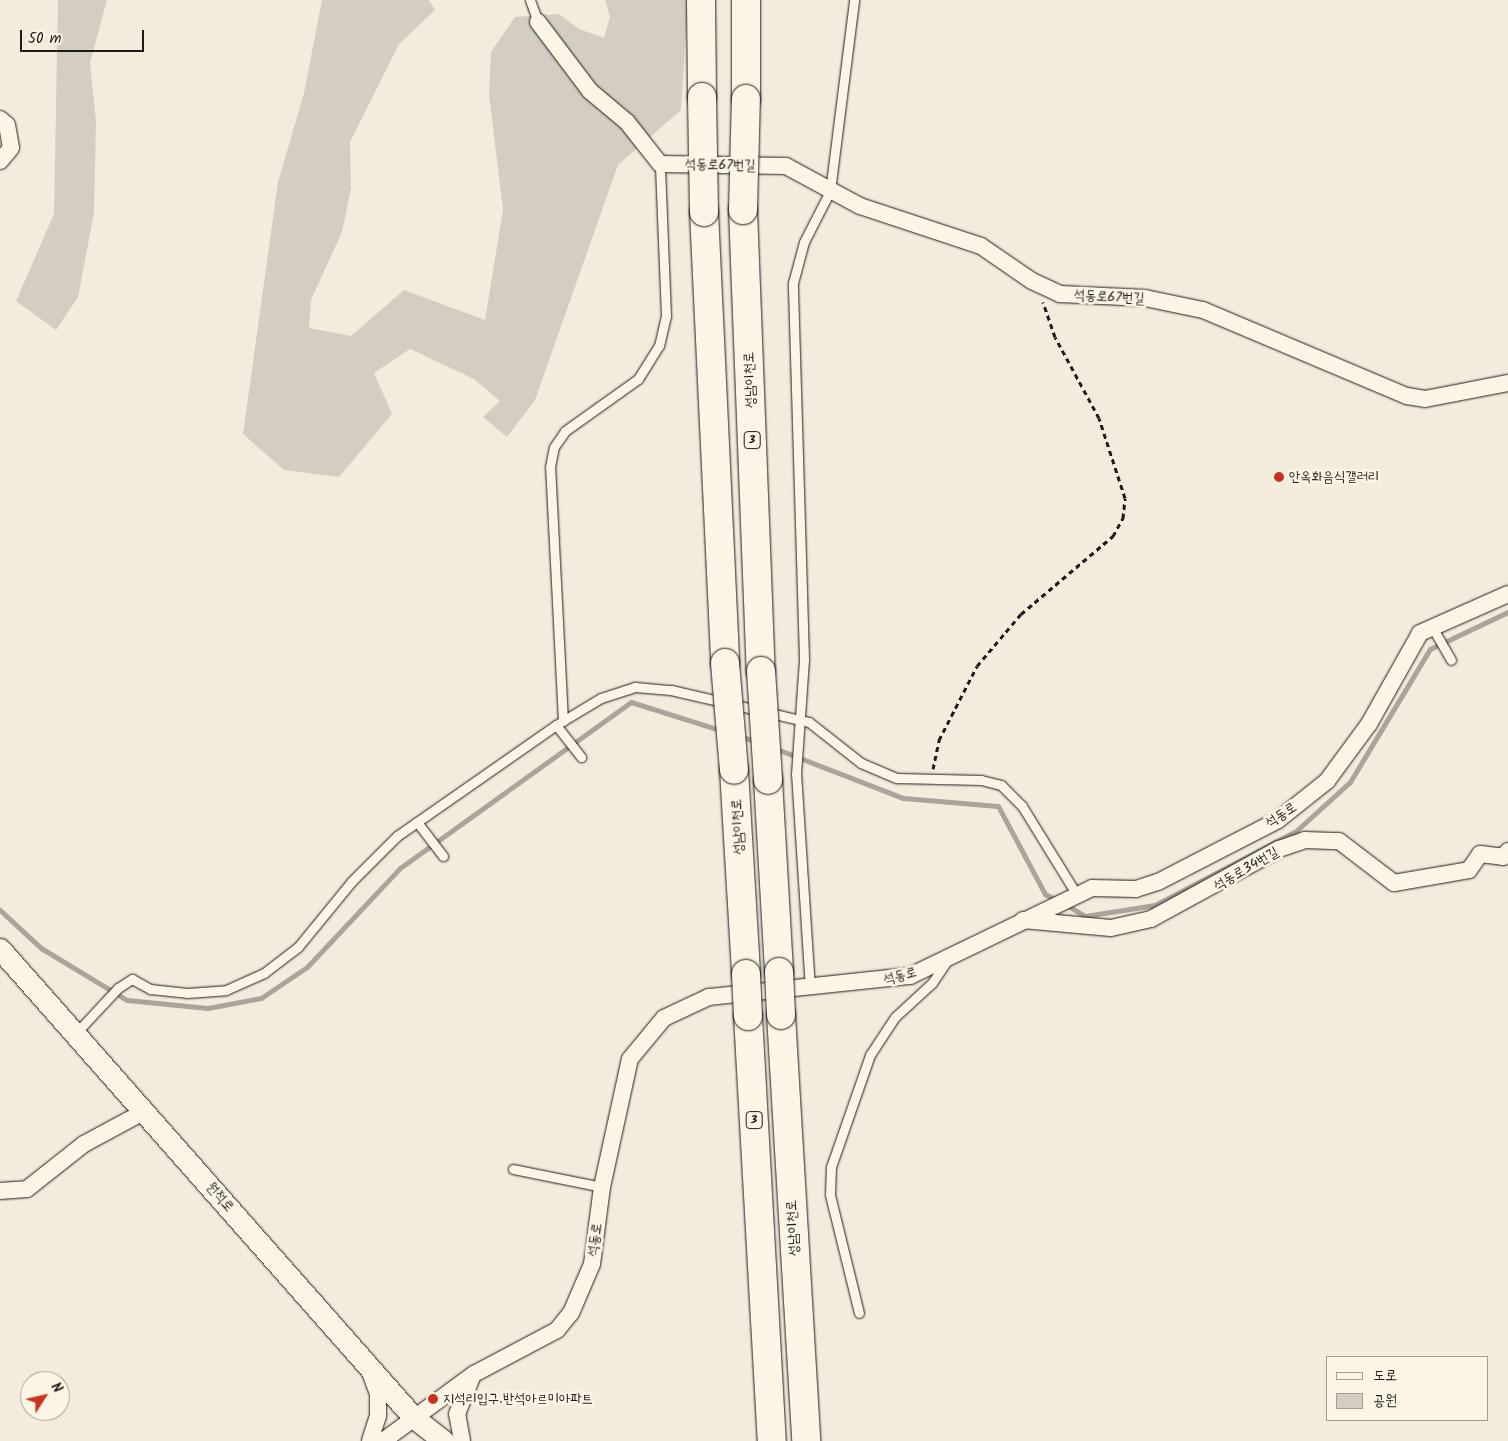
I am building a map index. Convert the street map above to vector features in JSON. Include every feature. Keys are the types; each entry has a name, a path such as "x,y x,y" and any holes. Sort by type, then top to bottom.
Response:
{"highway":[{"name":"성남이천로","path":"701,0 704,212 725,663 734,770 772,1441"},
{"name":"성남이천로","path":"746,0 743,210 761,671 806,1441"}],"street":[{"path":"538,22 590,91 626,122 660,164"},
{"path":"0,119 7,125 12,148 0,162"},
{"name":"석동로67번길","path":"660,164 786,166 830,191 902,223 981,246 1044,286 1069,295 1145,298 1203,310 1408,396 1425,399 1508,384"},
{"name":"석동로","path":"383,1441 413,1417 474,1374 541,1340 571,1313 592,1264 602,1187 630,1059 664,1018 709,998 810,989 910,976 948,960 1023,920 1092,888 1136,890 1158,882 1278,820 1301,803 1345,759 1410,644 1508,594"},
{"name":"석동로34번길","path":"1023,920 1111,928 1152,918 1234,878 1279,849 1306,840 1339,841 1394,883 1469,870 1480,854 1503,857 1508,852"},
{"name":"원적로","path":"0,949 145,1111 413,1417 444,1441"},
{"path":"0,1191 27,1189 84,1144 145,1111"},
{"path":"368,1367 378,1394 378,1416 370,1441"},
{"path":"462,1441 457,1414 474,1374"}],"lane":[{"path":"530,0 538,22"},
{"path":"810,989 796,774 804,720 793,283 804,242 830,191 854,0"},
{"path":"578,754 562,733 560,723 550,467 554,448 565,431 638,379 660,346 666,316 660,164"},
{"path":"1434,631 1451,660"},
{"path":"76,1033 98,1012 118,988 132,979 150,989 226,990 264,973 298,947 352,881 419,825 560,723 600,698 634,687 670,690 804,720 861,763 897,778 981,780 1016,796 1074,896"},
{"path":"419,825 441,853"},
{"path":"859,1313 830,1195 831,1167 870,1055 895,1017 932,983 948,960"},
{"path":"513,1169 602,1187"}],"path":[{"path":"931,779 939,740 977,666 1021,614 1113,536 1124,518 1125,498 1099,418 1043,309 1044,286"}],"green space":[{"path":"58,0 107,0 90,63 96,121 94,213 78,297 56,330 16,301 54,214"},
{"path":"322,0 429,0 435,10 399,44 350,142 351,188 342,232 311,300 309,328 351,336 404,290 485,320 503,210 489,94 491,52 515,17 559,14 579,29 604,38 610,17 605,0 688,0 681,110 618,165 535,400 507,437 483,417 500,401 474,379 410,349 374,373 392,414 339,477 284,470 243,434 278,182 304,93"}],"waterway":[{"path":"1065,904 1085,916 1155,905 1296,831 1350,782 1430,649 1508,612"},
{"path":"0,910 41,948 127,1000 208,1008 261,998 307,967 400,868 631,702 723,731"},
{"path":"739,736 757,742"},
{"path":"774,748 903,798 998,806 1045,894 1057,900"}],"place":[{"name":"안옥화음식갤러리","path":"1279,477"},
{"name":"지석리입구.반석아르미아파트","path":"433,1399"}]}
